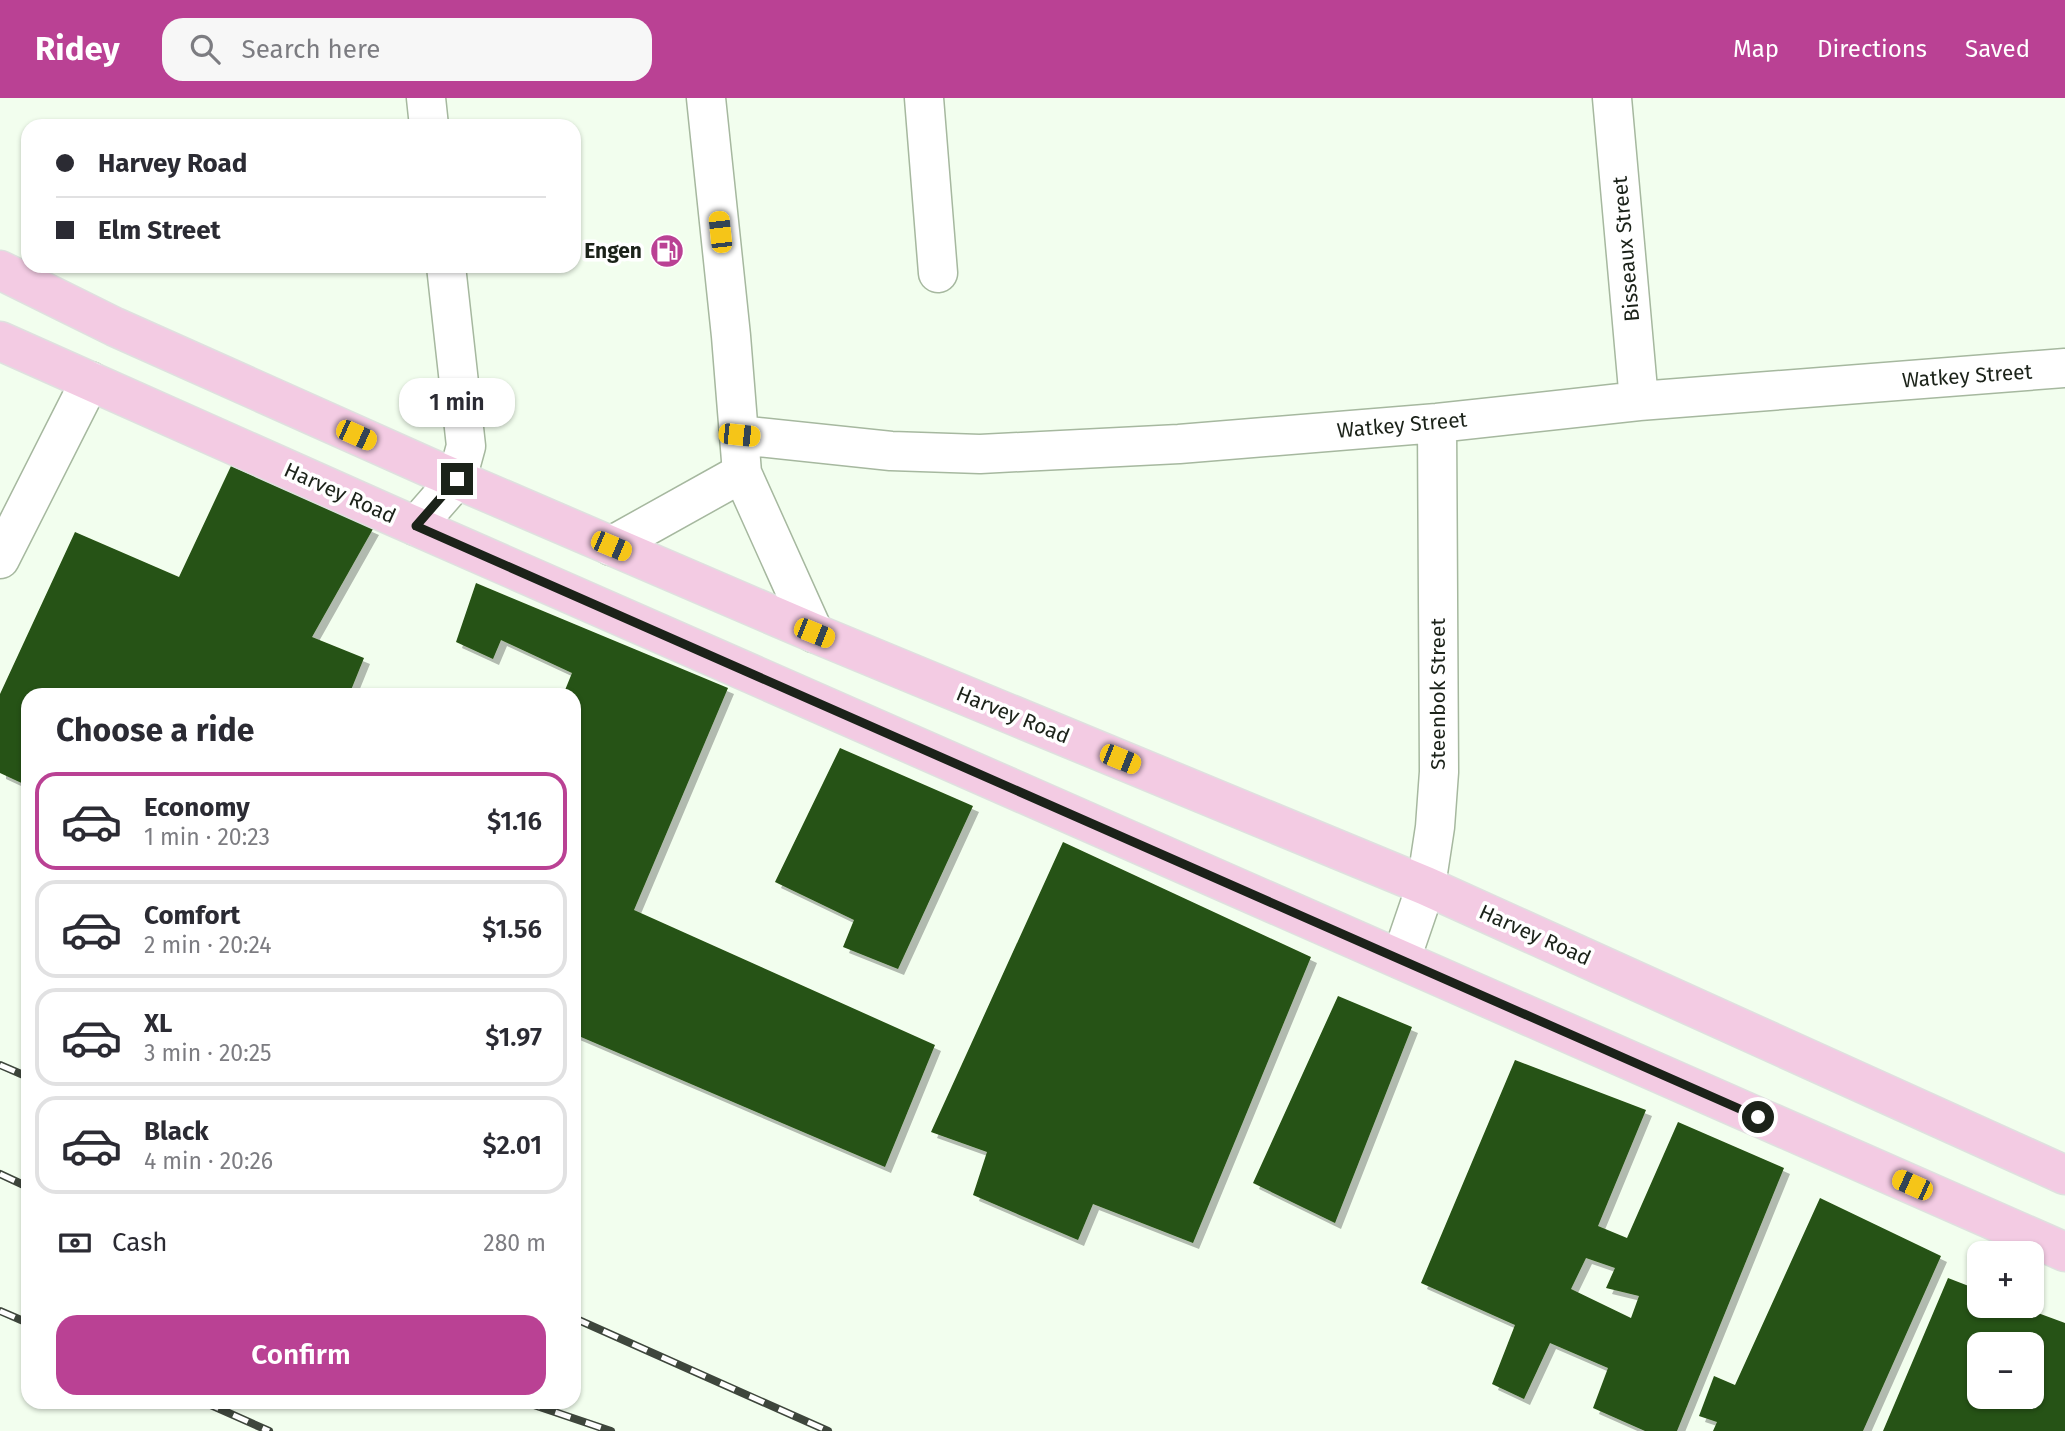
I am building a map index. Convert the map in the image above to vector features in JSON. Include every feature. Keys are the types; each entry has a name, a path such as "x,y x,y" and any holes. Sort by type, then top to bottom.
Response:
{"main road":[{"name":"Harvey Road","path":"0,270 115,327 611,546 814,633 1426,886 2065,1175"},
{"path":"90,381 115,327"},
{"name":"Harvey Road","path":"0,341 2065,1252"}],"street":[{"path":"426,98 428,119"},
{"path":"706,98 742,473 814,633"},
{"path":"924,98 938,273"},
{"name":"Bisseaux Street","path":"1612,98 1639,401"},
{"path":"416,526 457,479 466,446 447,273"},
{"name":"Watkey Street","path":"739,435 891,451 980,454 1178,444 1437,424 1639,401 2065,368"},
{"path":"0,559 90,381"},
{"name":"Steenbok Street","path":"1401,959 1426,886 1435,827 1439,772 1437,424"},
{"path":"611,546 742,473"}],"building":[{"path":"231,466 373,529 312,637 364,658 352,688 21,688 21,783 0,773 0,694 75,532 179,577"},
{"path":"476,583 728,688 634,910 935,1045 885,1167 581,1037 581,688 566,688 572,673 501,640 493,659 456,642"},
{"path":"840,748 973,806 898,969 843,947 854,920 775,882"},
{"path":"1063,842 1311,957 1193,1243 1093,1204 1078,1240 973,1195 987,1152 931,1132"},
{"path":"1338,996 1412,1027 1335,1223 1253,1183"},
{"path":"1515,1060 1646,1110 1598,1226 1627,1238 1678,1122 1784,1168 1677,1431 1645,1431 1593,1408 1608,1368 1550,1343 1524,1399 1492,1384 1515,1325 1421,1283","holes":["1586,1258 1615,1268 1606,1288 1639,1296 1631,1318 1571,1289"]},
{"path":"1820,1198 1941,1256 1863,1431 1713,1431 1717,1422 1699,1416 1714,1376 1735,1385"},
{"path":"1948,1278 1967,1285 1967,1318 2044,1318 2044,1315 2065,1323 2065,1431 1883,1431"}],"railway":[{"path":"0,1065 21,1074"},
{"path":"0,1174 21,1184"},
{"path":"0,1311 21,1320"},
{"path":"581,1321 828,1431"},
{"path":"220,1409 269,1431"},
{"path":"546,1409 611,1431"}],"place":[{"name":"Engen","path":"667,251"}],"route":[{"path":"457,479 416,526 1758,1117"}]}
